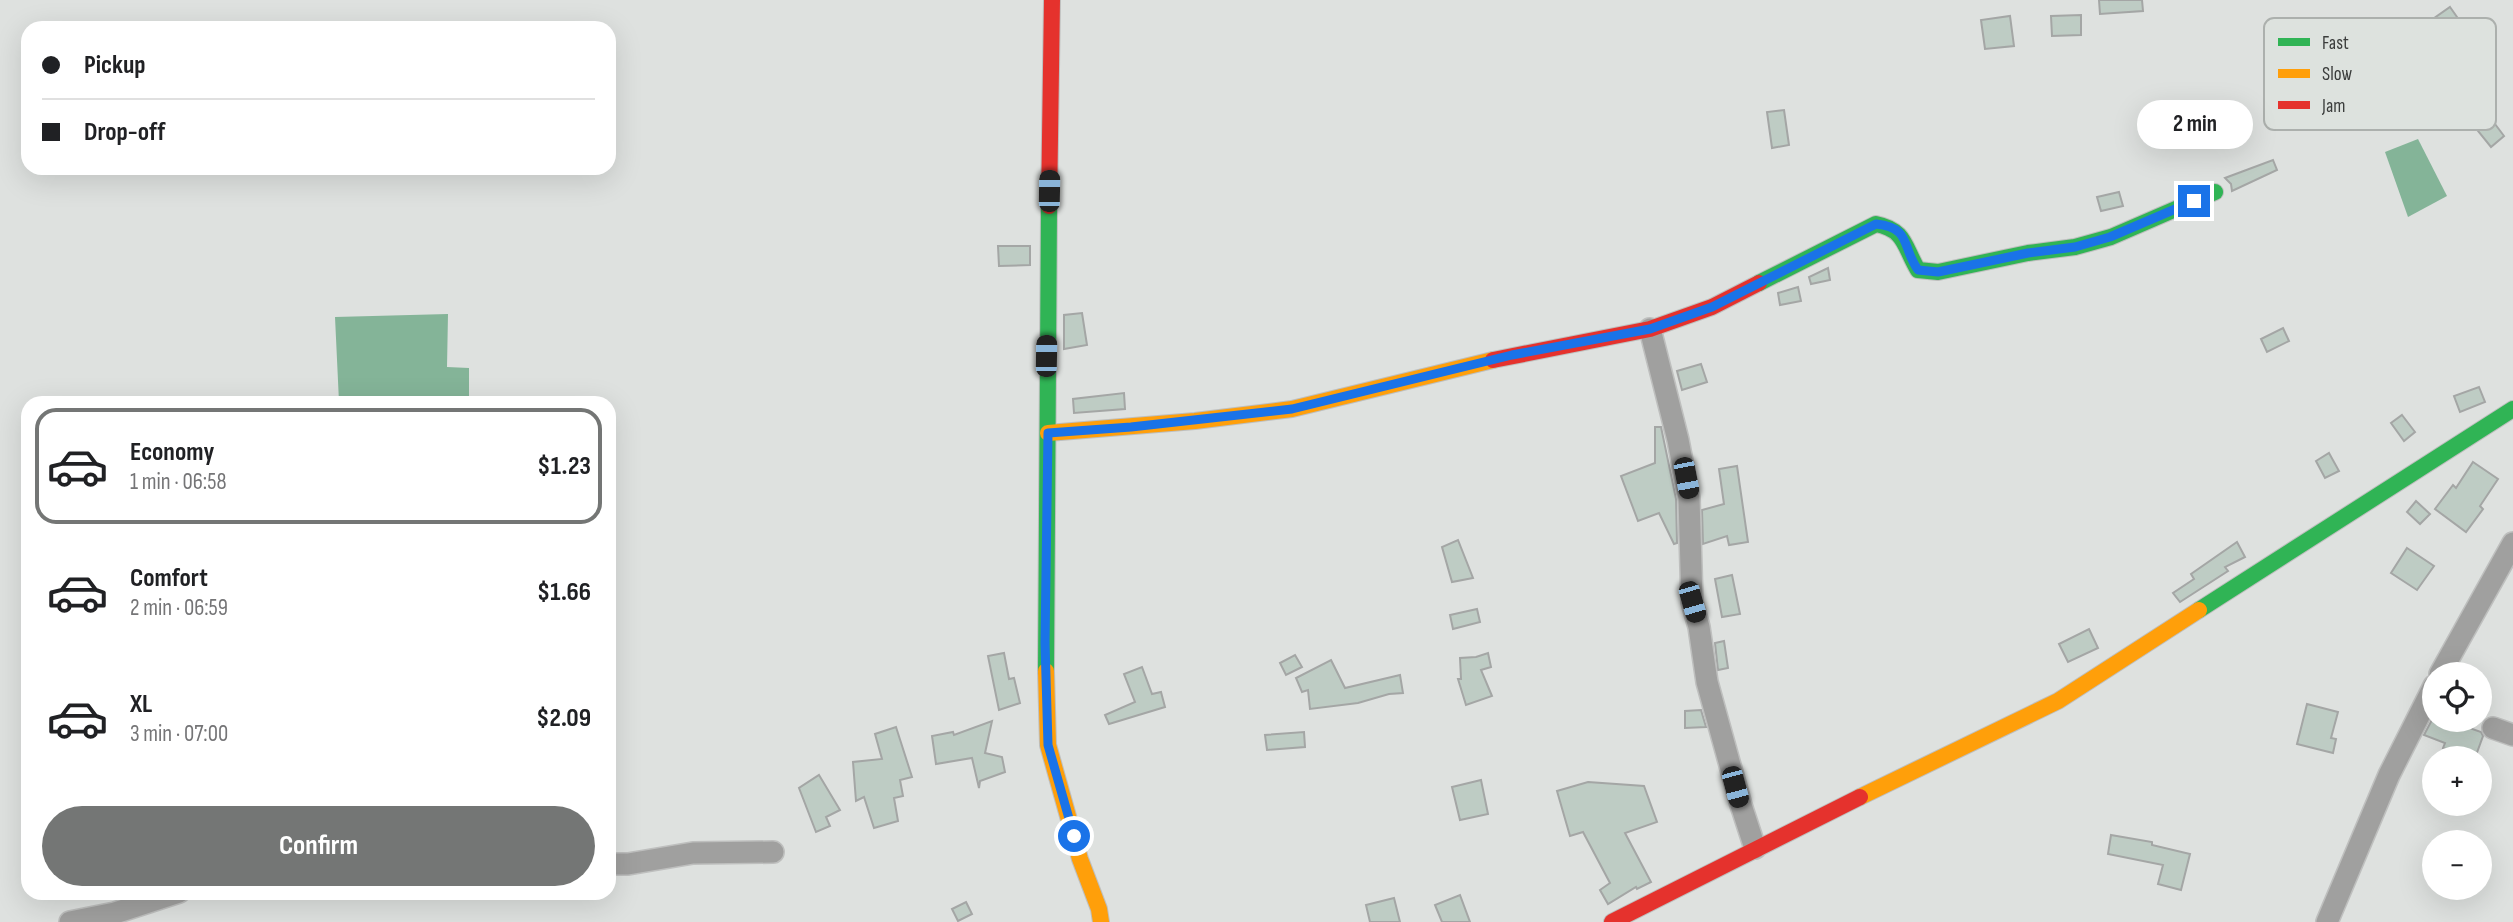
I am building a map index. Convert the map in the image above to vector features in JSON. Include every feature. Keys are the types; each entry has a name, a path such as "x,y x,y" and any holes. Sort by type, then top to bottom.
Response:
{"street":[{"path":"1052,0 1046,356 1048,433 1045,643 1048,745 1101,922"},
{"path":"1048,433 1292,409 1512,355 1650,329 1712,307 1876,224 1895,228 1902,234 1918,270 1938,272 2028,253 2075,247 2110,237 2215,192"},
{"path":"1650,329 1678,440 1689,498 1692,602 1699,626 1707,682 1755,848"},
{"path":"1612,922 1755,848 2058,701 2513,410"},
{"path":"2447,662 2513,543"},
{"path":"2327,922 2389,775 2422,710"},
{"path":"616,864 693,853 773,852"},
{"path":"70,922 116,913 155,900"}],"shaded area":[{"path":"2418,139 2447,196 2408,217 2385,152"},
{"path":"448,314 447,367 469,368 469,396 339,396 335,317"}],"building":[{"path":"2099,0 2142,0 2143,11 2100,14"},
{"path":"2450,7 2458,18 2434,18"},
{"path":"2081,15 2081,35 2052,36 2051,16"},
{"path":"2010,16 2014,46 1985,49 1981,20"},
{"path":"1784,110 1789,145 1772,148 1767,112"},
{"path":"2193,111 2194,138 2157,140 2155,114"},
{"path":"2496,125 2504,136 2491,147 2478,131 2496,130"},
{"path":"2273,160 2277,170 2232,191 2231,184 2225,178"},
{"path":"2119,192 2123,206 2101,211 2097,197"},
{"path":"998,246 1030,246 1030,265 999,266"},
{"path":"1828,268 1830,280 1811,284 1809,277"},
{"path":"1798,287 1801,301 1780,305 1778,293"},
{"path":"1082,313 1087,345 1064,349 1064,315"},
{"path":"2283,328 2289,341 2267,352 2261,339"},
{"path":"1701,364 1707,382 1682,390 1677,371"},
{"path":"2479,387 2485,402 2460,412 2454,396"},
{"path":"1124,393 1125,409 1074,413 1073,399"},
{"path":"2402,415 2415,432 2404,441 2391,423"},
{"path":"1655,427 1661,427 1676,499 1677,543 1674,544 1659,513 1638,521 1621,476 1655,463"},
{"path":"2329,453 2339,471 2325,478 2316,461"},
{"path":"2473,462 2498,479 2480,506 2483,509 2466,532 2435,509 2453,485 2456,488"},
{"path":"1737,466 1748,542 1729,545 1727,536 1703,544 1702,510 1724,504 1719,469"},
{"path":"2416,501 2430,514 2420,524 2407,512"},
{"path":"1458,540 1473,578 1452,582 1442,547"},
{"path":"2237,542 2245,557 2225,567 2228,571 2180,602 2173,593 2194,579 2191,574"},
{"path":"2407,548 2434,566 2417,590 2391,573"},
{"path":"1732,575 1740,614 1722,617 1715,579"},
{"path":"1477,609 1480,622 1453,629 1450,615"},
{"path":"2089,629 2098,648 2068,662 2059,644"},
{"path":"1724,641 1728,668 1718,670 1715,643"},
{"path":"1004,653 1009,679 1014,678 1020,703 999,710 988,656"},
{"path":"1488,653 1491,667 1481,670 1492,696 1466,705 1458,679 1461,679 1460,658"},
{"path":"1295,655 1302,667 1286,675 1280,663"},
{"path":"1331,660 1345,688 1400,675 1403,693 1358,703 1310,709 1308,690 1302,692 1296,678"},
{"path":"1142,667 1152,694 1161,692 1165,707 1109,724 1105,715 1135,702 1124,674"},
{"path":"2307,704 2338,712 2331,738 2336,739 2333,753 2297,744"},
{"path":"1701,710 1706,727 1685,728 1685,711"},
{"path":"992,721 985,753 1002,757 1005,772 980,781 979,788 972,758 936,764 932,736 953,732 954,735"},
{"path":"896,727 912,777 900,780 903,796 894,798 898,821 874,828 864,797 856,801 853,762 882,759 875,734"},
{"path":"1304,732 1305,747 1267,750 1265,735"},
{"path":"2426,732 2481,732 2483,736 2479,746 2444,746 2445,743 2424,735"},
{"path":"819,775 840,810 826,817 830,826 816,832 799,788"},
{"path":"1481,780 1488,814 1460,820 1452,787"},
{"path":"1588,782 1644,786 1657,822 1625,833 1651,882 1637,889 1636,887 1608,904 1600,890 1610,883 1583,832 1570,836 1557,791"},
{"path":"2111,835 2152,842 2152,845 2190,854 2181,890 2158,884 2163,865 2108,854"},
{"path":"1460,895 1470,922 1442,922 1435,905"},
{"path":"1394,898 1400,922 1370,922 1366,905"},
{"path":"966,902 972,914 958,921 952,909"}],"traffic: fast":[{"path":"1759,283 1876,224 1899,235 1918,270 1938,272 2028,253 2075,247 2111,237 2215,192"},
{"path":"1046,671 1049,206"},
{"path":"2199,610 2513,409"}],"traffic: slow":[{"path":"1048,433 1195,421 1292,409 1493,360"},
{"path":"1860,797 2058,701 2199,610"},
{"path":"1046,671 1048,745 1101,922"}],"traffic: jam":[{"path":"1049,206 1052,0"},
{"path":"1493,360 1650,329 1712,307 1759,283"},
{"path":"1612,922 1860,797"}],"route":[{"path":"1074,836 1048,745 1045,643 1048,433 1195,421 1292,409 1512,355 1650,329 1712,307 1762,284 1876,224 1895,228 1902,234 1918,270 1938,272 2028,253 2075,247 2110,237 2194,201"}]}
